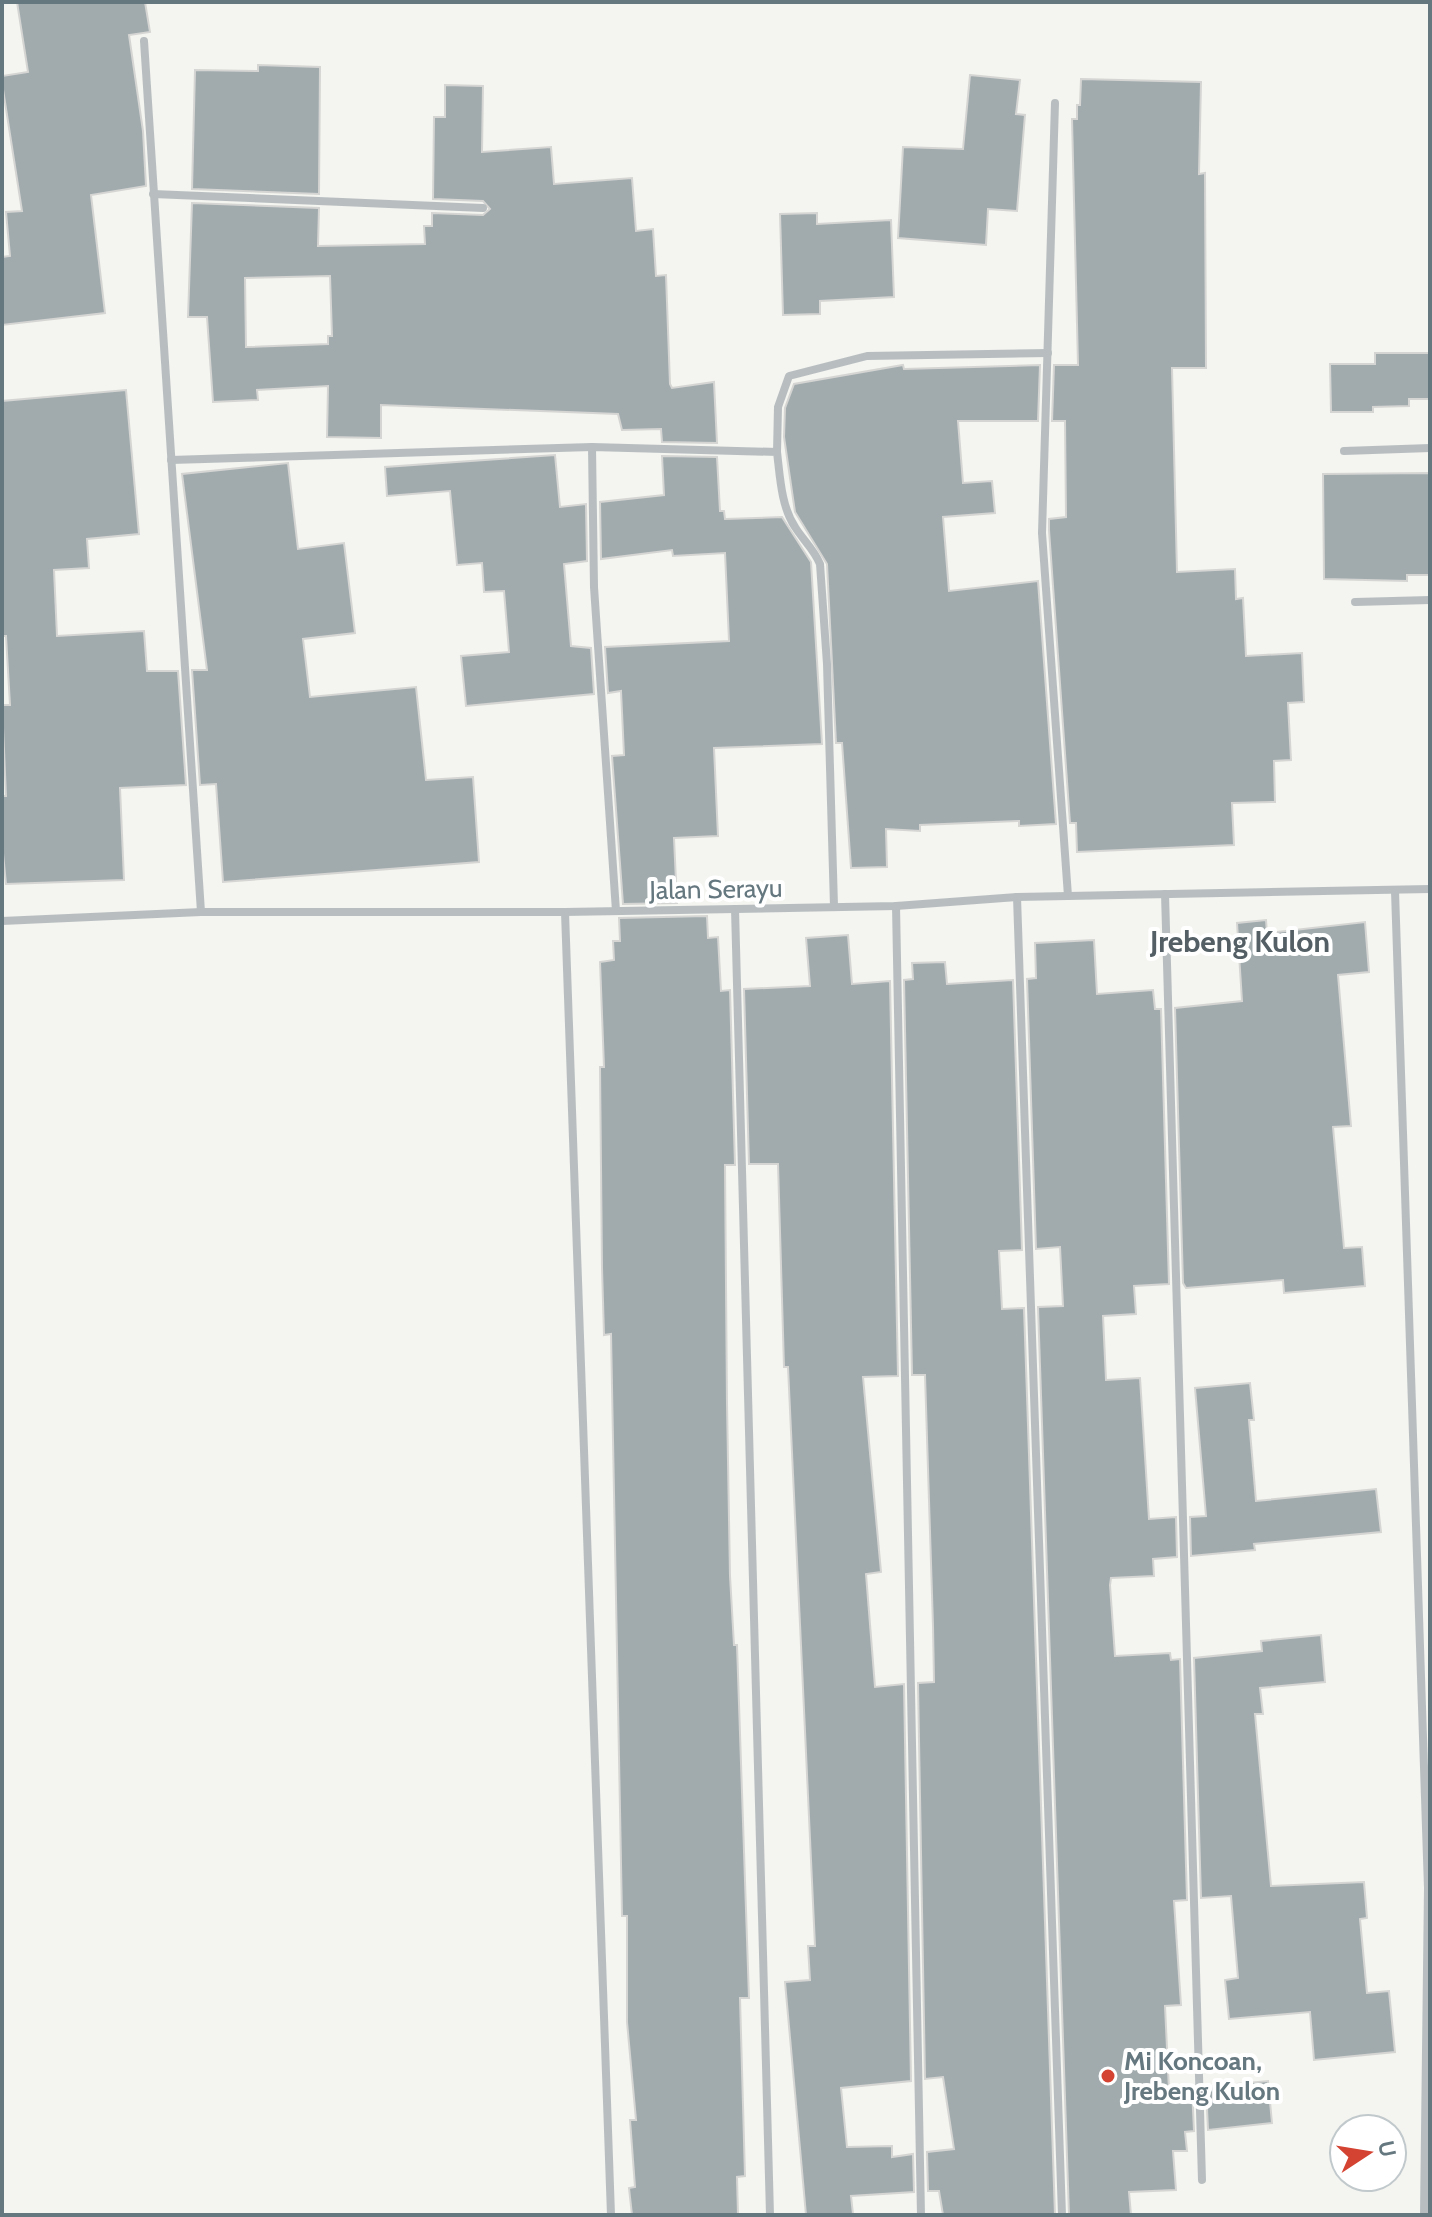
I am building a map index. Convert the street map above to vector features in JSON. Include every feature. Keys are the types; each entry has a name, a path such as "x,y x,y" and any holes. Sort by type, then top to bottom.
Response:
{"street":[{"path":"144,41 201,912"},
{"path":"1055,103 1042,533 1068,896"},
{"path":"153,194 483,208"},
{"path":"834,906 827,664 820,564 814,551 793,525 783,494 777,452 778,407 789,376 867,356 1048,353"},
{"path":"171,460 592,447 777,452"},
{"path":"592,447 594,587 616,911"},
{"path":"1344,451 1430,448"},
{"path":"1355,602 1430,600"},
{"name":"Jalan Serayu","path":"2,921 201,912 565,912 896,906 1017,897 1430,889"},
{"path":"1395,891 1428,1888 1424,2215"},
{"path":"1165,894 1202,2180"},
{"path":"1017,897 1062,2215"},
{"path":"896,906 921,2215"},
{"path":"735,909 770,2215"},
{"path":"565,912 611,2215"}],"building":[{"path":"17,2 145,2 150,32 129,35 143,131 146,186 91,195 105,313 2,325 2,257 10,256 6,212 22,211 2,83 2,76 28,72"},
{"path":"258,65 320,67 319,194 192,189 195,70 258,71"},
{"path":"970,75 1020,80 1016,114 1025,115 1017,211 988,209 986,245 898,238 903,147 963,149"},
{"path":"1081,79 1201,82 1199,174 1205,173 1206,368 1172,368 1177,572 1235,569 1236,599 1243,598 1246,656 1302,653 1304,702 1288,703 1291,760 1274,761 1275,802 1232,803 1234,845 1077,852 1076,823 1070,823 1049,519 1066,517 1065,421 1052,421 1054,365 1078,365 1072,119 1077,119"},
{"path":"445,85 483,86 482,152 551,147 554,184 632,178 636,231 653,229 656,276 666,275 670,384 672,388 714,382 717,443 662,442 661,429 622,430 618,414 381,405 381,438 327,437 328,386 257,390 258,400 213,402 207,317 188,317 192,203 319,208 318,246 425,244 424,226 432,226 432,213 483,215 490,209 483,201 433,199 434,117 445,117","holes":["330,276 332,336 328,336 328,344 246,347 245,278"]},
{"path":"817,213 817,224 891,220 894,297 820,301 820,314 783,315 780,214"},
{"path":"1375,353 1430,353 1430,399 1409,399 1409,406 1373,407 1373,412 1331,412 1330,364 1375,364"},
{"path":"903,365 904,369 1040,365 1038,421 958,421 963,483 992,481 995,513 943,517 949,591 1038,581 1056,824 1019,826 1019,821 920,825 920,831 886,829 887,867 851,868 842,743 836,743 827,564 795,512 784,437 785,408 794,384"},
{"path":"126,390 139,534 87,539 89,568 54,570 57,636 144,631 147,671 178,671 186,785 120,788 124,880 6,884 2,843 2,796 6,796 2,705 10,705 6,636 2,636 2,401"},
{"path":"555,455 560,507 586,504 587,561 564,564 571,646 591,648 594,694 466,706 461,656 509,652 504,591 484,592 482,563 457,565 450,491 387,496 385,467"},
{"path":"662,456 717,457 720,511 724,511 725,519 782,517 811,562 822,744 714,748 718,836 674,838 677,903 623,904 612,756 624,755 621,691 608,693 605,647 729,641 725,553 673,556 672,550 601,559 600,502 664,495"},
{"path":"288,463 298,549 344,543 355,633 303,639 310,697 416,687 426,780 473,777 479,862 223,882 216,784 200,785 192,670 207,670 182,474"},
{"path":"1430,473 1430,575 1407,575 1407,581 1324,579 1323,474"},
{"path":"707,916 708,938 718,937 721,991 730,990 735,1165 725,1165 727,1403 730,1576 734,1645 737,1645 749,1998 740,1998 745,2176 737,2177 738,2215 632,2215 629,2188 635,2187 630,2120 636,2120 627,2022 627,1916 622,1916 611,1334 604,1335 602,1268 600,1067 604,1067 600,962 614,960 613,941 620,941 619,918"},
{"path":"1266,920 1267,933 1365,922 1369,972 1338,975 1351,1126 1333,1127 1344,1248 1362,1247 1365,1286 1284,1293 1283,1280 1186,1288 1183,1283 1175,1008 1242,1001 1237,923"},
{"path":"848,935 852,984 890,981 898,1376 863,1377 881,1572 866,1574 875,1687 904,1684 911,2081 841,2088 847,2147 892,2146 892,2157 913,2154 914,2192 851,2196 853,2214 806,2215 785,1982 810,1980 808,1946 815,1946 788,1367 784,1367 778,1164 749,1164 744,989 810,986 806,938"},
{"path":"1094,940 1097,994 1153,990 1155,1009 1161,1009 1169,1284 1134,1286 1136,1314 1103,1316 1106,1380 1140,1378 1149,1519 1176,1517 1177,1557 1153,1559 1154,1576 1111,1578 1110,1585 1115,1656 1170,1653 1171,1660 1180,1659 1187,1900 1174,1901 1181,2005 1165,2006 1169,2090 1192,2088 1194,2131 1185,2132 1187,2151 1173,2151 1176,2190 1129,2192 1131,2215 1069,2215 1038,1307 1063,1306 1060,1247 1036,1249 1027,979 1036,978 1035,943"},
{"path":"945,962 947,984 1013,980 1022,1250 999,1251 1002,1309 1024,1308 1055,2215 943,2215 939,2191 928,2191 927,2152 954,2149 943,2077 925,2079 918,1683 934,1682 933,1626 925,1375 912,1375 904,980 913,979 912,963"},
{"path":"1250,1383 1254,1420 1249,1420 1256,1501 1376,1489 1381,1532 1254,1544 1255,1550 1191,1556 1190,1517 1206,1516 1195,1388"},
{"path":"1321,1635 1325,1682 1260,1688 1263,1714 1255,1714 1271,1886 1364,1882 1367,1918 1360,1919 1367,1993 1389,1991 1395,2052 1314,2060 1310,2012 1229,2019 1225,1980 1238,1978 1231,1896 1201,1898 1194,1658 1262,1651 1261,1641"},
{"path":"1268,2081 1272,2123 1208,2130 1206,2087"}],"place":[{"name":"Mi Koncoan, Jrebeng Kulon","path":"1108,2076"}],"district":[{"name":"Jrebeng Kulon","path":"1240,942"}]}
